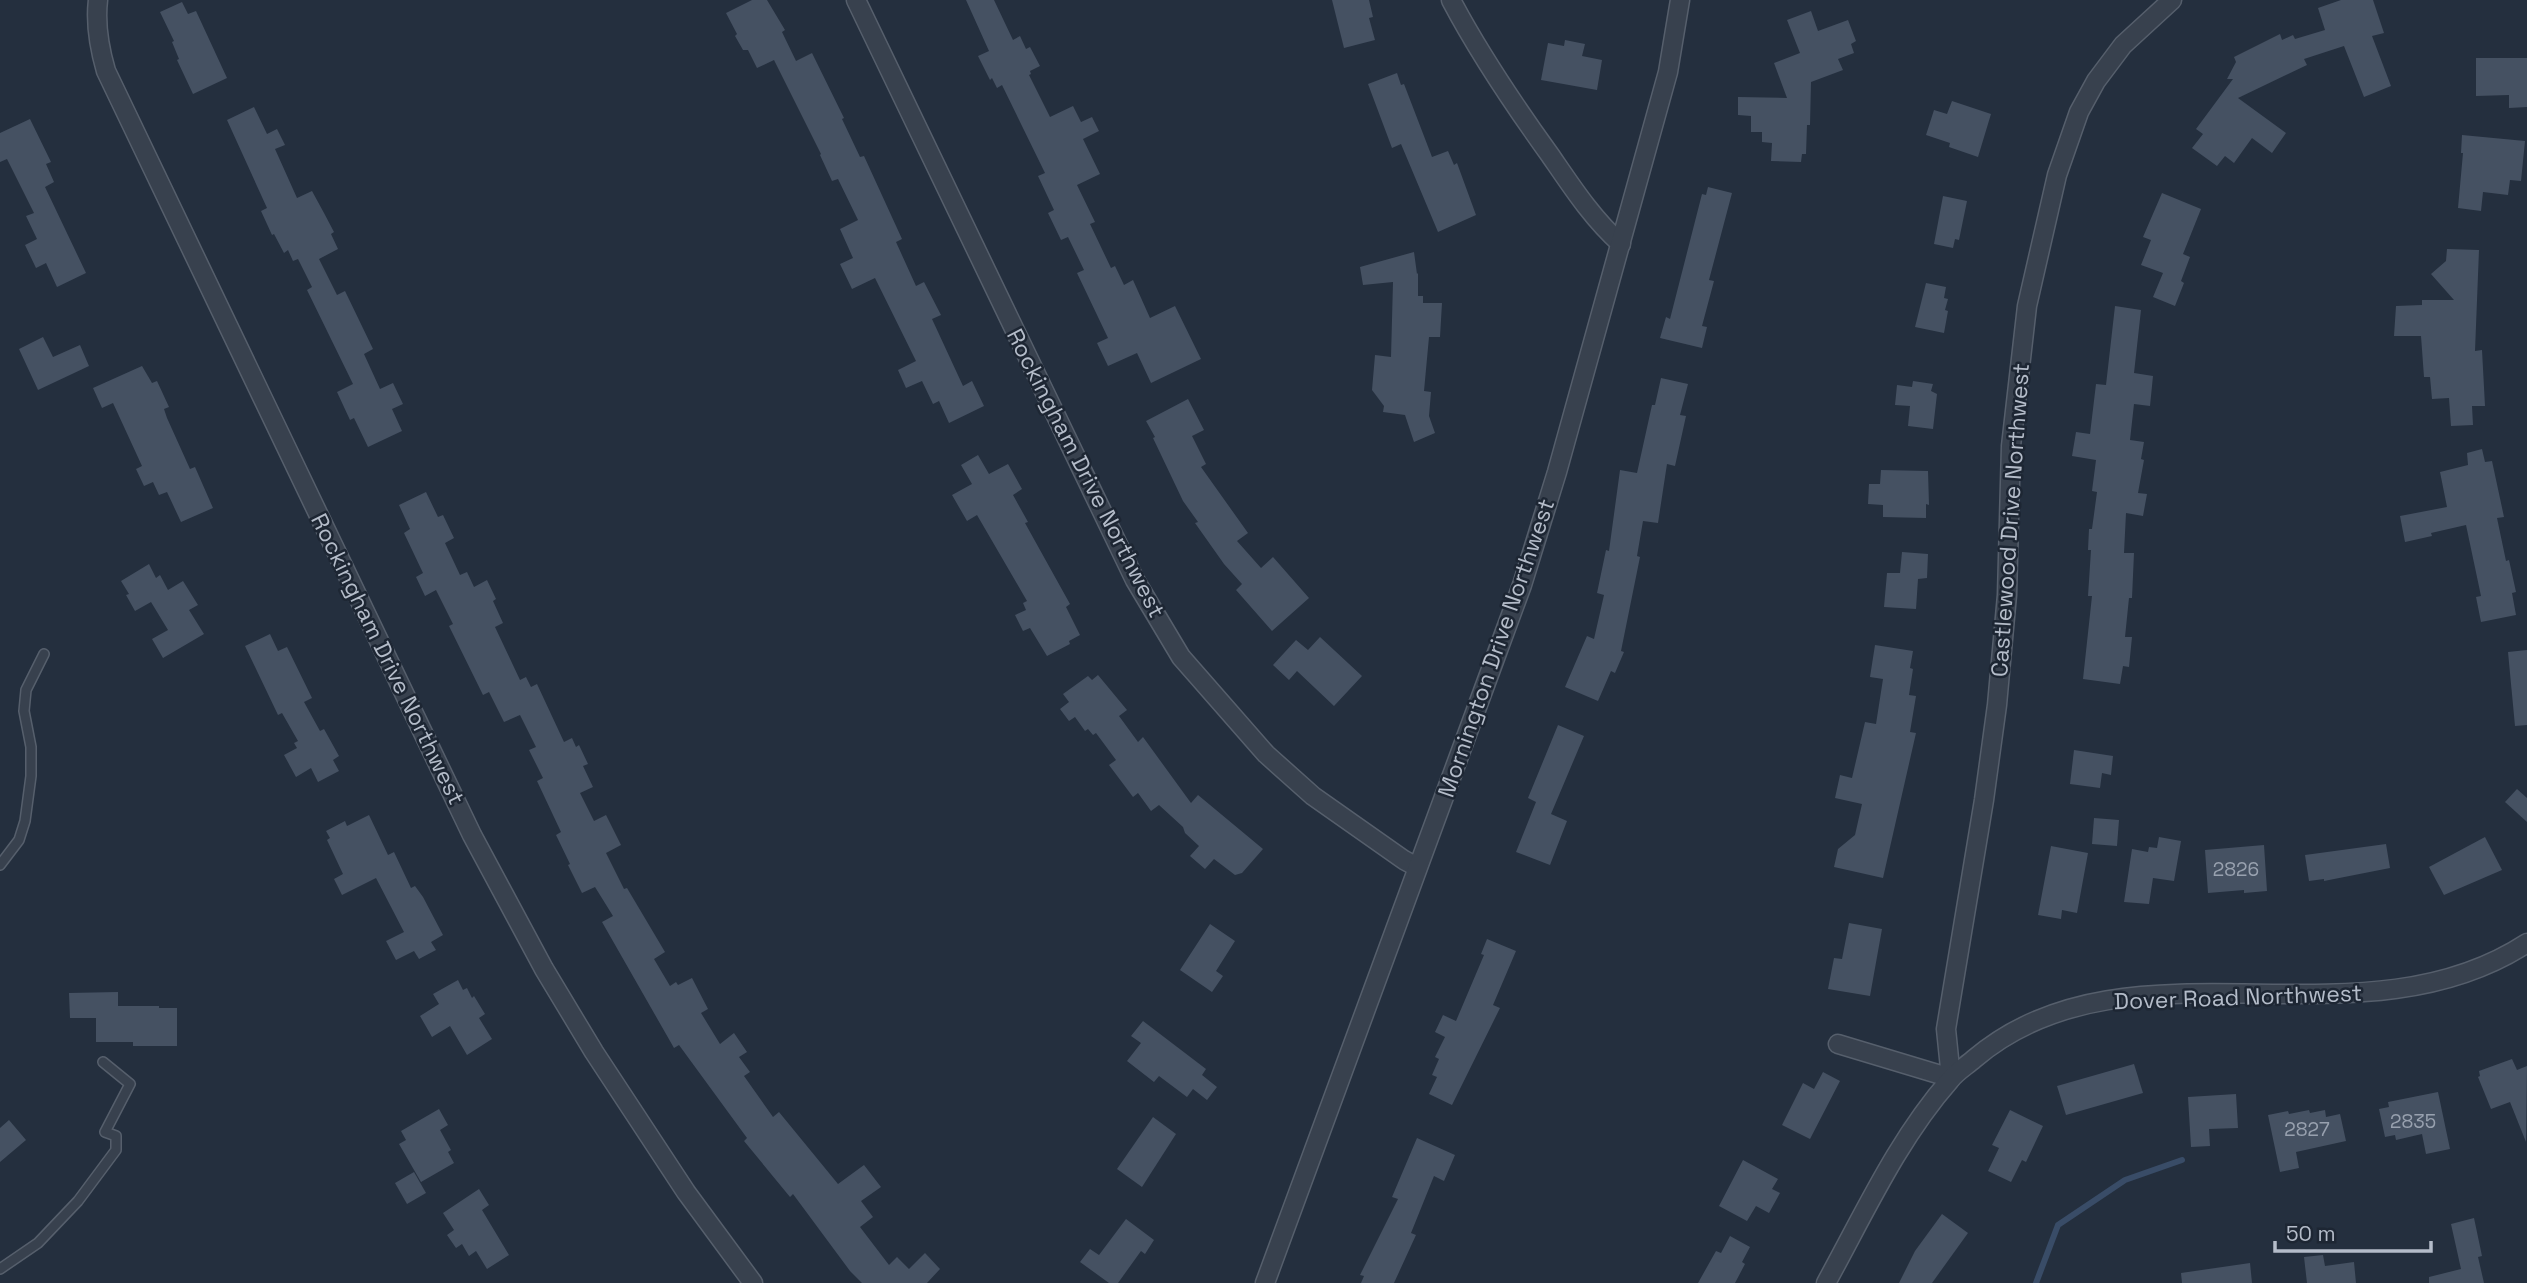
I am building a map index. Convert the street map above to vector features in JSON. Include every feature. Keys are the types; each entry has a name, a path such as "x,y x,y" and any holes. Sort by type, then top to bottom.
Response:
{"street":[{"name":"Rockingham Drive Northwest","path":"98,0 96,15 99,44 106,71 472,835 544,970 594,1052 686,1192 753,1283"},
{"name":"Rockingham Drive Northwest","path":"856,0 1135,580 1181,657 1266,754 1313,796 1418,867"},
{"path":"1451,0 1501,86 1599,224 1621,244"},
{"name":"Mornington Drive Northwest","path":"1265,1283 1522,585 1557,472 1668,72 1680,0"},
{"name":"Castlewood Drive Northwest","path":"1951,1078 1945,1029 1984,800 1997,705 2007,595 2011,446 2027,306 2049,208 2079,112 2096,81 2123,45 2172,0"},
{"name":"Dover Road Northwest","path":"1826,1283 1909,1132 1951,1078 1993,1042 2025,1024 2060,1010 2095,1001 2137,997 2376,993 2423,986 2468,972 2527,943"},
{"path":"1838,1044 1951,1078"}],"lane":[{"path":"0,865 19,839 26,821 31,776 31,747 24,711 26,690 44,654"},
{"path":"0,1269 38,1243 78,1201 116,1150 116,1136 105,1132 130,1084 103,1062"}],"building":[{"path":"752,0 767,0 785,30 782,32 796,61 812,53 902,239 896,242 916,286 924,282 941,315 932,319 963,386 972,381 984,406 949,423 939,401 933,404 922,381 906,388 898,370 916,361 875,278 852,289 840,264 853,258 840,229 858,220 838,179 832,181 774,60 757,68 748,50 743,50 735,36 737,34 726,13"},
{"path":"966,0 994,0 1013,40 1020,36 1026,49 1030,47 1040,66 1030,71 1029,75 1050,117 1073,106 1081,122 1092,117 1099,131 1083,139 1100,174 1077,185 1095,222 1090,224 1111,268 1115,266 1124,285 1133,280 1150,318 1175,306 1201,359 1151,383 1137,353 1108,366 1097,343 1108,338 1077,273 1084,270 1068,237 1061,240 1048,213 1054,210 1038,176 1045,173 1002,85 997,88 992,78 990,80 978,56 989,51"},
{"path":"1332,0 1369,0 1373,17 1369,18 1375,40 1344,48"},
{"path":"2341,0 2373,0 2384,33 2372,36 2391,86 2364,97 2344,46 2304,59 2307,65 2238,98 2286,133 2272,153 2252,138 2234,163 2225,156 2217,166 2192,148 2203,134 2196,129 2233,79 2227,79 2236,62 2234,57 2280,34 2282,40 2293,35 2295,39 2325,30 2318,8"},
{"path":"182,2 188,14 196,11 227,78 193,94 177,60 179,59 172,42 174,41 160,12"},
{"path":"1811,11 1818,31 1848,20 1856,41 1851,44 1854,53 1838,59 1843,70 1811,82 1810,125 1807,125 1806,154 1802,154 1801,162 1771,161 1772,143 1762,142 1762,132 1751,132 1751,116 1738,115 1738,97 1787,98 1774,63 1800,53 1787,20"},
{"path":"1565,40 1585,44 1582,56 1602,60 1597,90 1541,80 1548,43 1564,46"},
{"path":"2476,58 2527,58 2527,107 2509,108 2509,95 2476,96"},
{"path":"1397,73 1401,85 1404,84 1432,157 1448,151 1454,165 1457,163 1476,215 1438,232 1401,144 1392,148 1368,84"},
{"path":"1952,101 1991,114 1978,157 1926,135 1934,110 1947,114"},
{"path":"254,107 267,134 277,129 285,145 275,149 297,198 312,191 334,232 331,234 338,249 319,259 337,295 345,291 373,349 364,354 380,389 393,383 403,404 392,409 402,431 368,447 354,418 350,420 337,392 353,384 307,290 312,287 298,259 293,261 288,250 284,253 274,234 272,235 261,211 267,208 227,120"},
{"path":"30,119 51,162 46,164 54,182 45,187 86,273 57,287 46,263 36,268 25,245 37,239 26,216 34,213 7,159 0,162 0,133"},
{"path":"2462,135 2525,141 2521,181 2510,180 2508,195 2483,192 2481,211 2458,208"},
{"path":"1708,187 1732,193 1709,280 1714,281 1702,326 1707,327 1702,348 1660,338 1666,317 1670,319 1702,194 1706,195"},
{"path":"2162,193 2201,209 2183,254 2190,257 2175,306 2153,297 2163,273 2141,265 2151,240 2143,237"},
{"path":"1943,196 1967,201 1959,240 1955,239 1953,248 1934,244"},
{"path":"2447,249 2479,250 2475,351 2482,350 2485,406 2472,406 2473,425 2451,426 2449,398 2432,399 2430,377 2424,377 2421,336 2394,336 2396,306 2422,305 2422,300 2454,300 2431,274 2446,261"},
{"path":"1414,252 1418,296 1423,296 1423,303 1442,303 1440,337 1429,337 1424,391 1431,392 1429,416 1435,433 1414,442 1405,415 1383,412 1384,406 1372,390 1375,355 1391,357 1393,282 1363,285 1360,267"},
{"path":"1926,283 1946,287 1944,298 1948,299 1945,310 1948,311 1944,333 1915,327"},
{"path":"2115,306 2141,310 2134,373 2153,376 2150,406 2134,404 2130,440 2144,442 2141,459 2144,460 2138,493 2147,494 2143,516 2126,513 2124,553 2134,553 2132,598 2129,598 2125,637 2132,637 2129,667 2123,666 2120,684 2083,679 2092,596 2088,596 2091,550 2088,550 2089,529 2092,529 2097,492 2092,491 2096,460 2072,456 2076,432 2090,434 2096,384 2106,385"},
{"path":"43,337 53,357 80,345 89,366 38,390 19,349"},
{"path":"142,366 152,383 157,381 169,407 164,409 167,418 190,469 195,467 213,508 181,522 167,492 159,495 153,482 144,486 136,469 142,466 113,403 102,408 93,388"},
{"path":"1661,378 1688,384 1680,415 1686,416 1675,466 1667,464 1658,523 1643,521 1637,556 1640,557 1621,651 1624,652 1615,673 1611,671 1598,701 1565,687 1587,636 1594,639 1604,595 1597,593 1606,550 1609,551 1620,470 1637,473 1652,405 1655,405"},
{"path":"1913,381 1933,384 1931,391 1937,394 1933,429 1908,426 1910,406 1895,405 1897,385 1912,387"},
{"path":"1188,399 1204,430 1192,436 1206,464 1201,467 1248,533 1237,541 1261,568 1273,557 1309,598 1272,631 1236,590 1242,584 1195,523 1198,522 1183,501 1146,421"},
{"path":"2482,449 2485,462 2492,461 2504,517 2497,518 2516,592 2512,593 2516,615 2481,622 2476,597 2481,596 2466,525 2405,542 2400,516 2447,507 2440,472 2468,465 2467,453"},
{"path":"978,455 989,474 1008,464 1022,489 1013,495 1028,522 1025,523 1070,604 1066,607 1080,635 1069,641 1070,644 1047,656 1030,628 1023,631 1015,615 1026,610 1023,603 1027,601 977,515 967,521 952,495 972,484 961,465"},
{"path":"1881,470 1928,471 1929,505 1926,504 1926,518 1883,517 1883,505 1868,504 1869,484 1880,484"},
{"path":"426,492 438,517 443,515 454,538 445,543 460,575 467,572 474,587 487,580 503,623 495,627 520,680 526,677 531,687 537,684 564,742 572,738 576,747 579,745 588,764 583,766 593,787 580,793 594,821 606,815 621,845 606,853 624,889 627,888 665,952 654,959 670,986 692,978 708,1009 701,1013 720,1044 734,1033 747,1052 739,1057 750,1072 744,1076 773,1117 779,1112 838,1184 864,1165 881,1187 861,1201 873,1217 860,1227 889,1265 897,1257 909,1269 925,1253 940,1269 927,1283 862,1283 850,1271 793,1194 790,1197 744,1141 747,1138 679,1045 674,1048 602,922 613,916 595,887 582,893 568,865 570,864 556,835 561,832 537,781 543,778 529,750 536,747 520,715 504,722 489,692 483,695 449,626 453,624 436,590 425,596 416,577 423,573 404,533 410,529 399,505"},
{"path":"1902,552 1928,554 1927,578 1918,579 1916,609 1884,607 1887,573 1900,573"},
{"path":"149,564 156,578 160,575 168,590 183,581 198,605 189,610 204,634 163,658 152,639 168,630 151,602 135,611 121,581"},
{"path":"270,634 278,651 287,647 312,698 304,702 320,731 324,729 339,756 333,760 339,771 318,782 311,768 296,777 284,755 297,748 294,743 298,741 282,713 278,715 245,646"},
{"path":"1320,637 1362,676 1334,706 1297,671 1289,680 1273,665 1296,640 1308,650"},
{"path":"1875,645 1913,651 1909,695 1916,696 1910,732 1916,733 1883,878 1834,867 1838,849 1855,835 1862,804 1835,798 1840,775 1852,778 1865,722 1876,724 1883,679 1870,677"},
{"path":"2527,650 2527,725 2515,726 2508,652"},
{"path":"1098,675 1127,710 1119,716 1138,742 1143,737 1191,803 1198,795 1263,849 1242,873 1235,875 1214,859 1205,869 1190,856 1199,846 1185,833 1183,827 1159,805 1151,811 1138,793 1133,797 1109,765 1116,760 1096,733 1093,735 1088,729 1085,731 1075,717 1069,721 1060,709 1069,702 1063,694 1088,676 1092,680"},
{"path":"1558,725 1584,736 1551,814 1567,821 1550,865 1516,852 1536,802 1528,798"},
{"path":"2074,750 2113,756 2111,775 2102,773 2100,788 2070,784"},
{"path":"2517,789 2527,798 2527,822 2505,802"},
{"path":"369,815 388,855 394,852 411,888 415,886 423,897 443,935 431,942 436,950 419,959 414,951 396,960 386,941 404,932 376,878 342,895 334,879 343,874 327,840 330,838 326,831 345,821 347,826"},
{"path":"2094,818 2119,820 2117,846 2092,844"},
{"path":"2159,837 2181,841 2174,881 2153,878 2149,904 2124,902 2132,849 2148,852 2149,847 2157,848"},
{"path":"2485,837 2502,870 2444,895 2429,867"},
{"path":"2386,844 2390,868 2324,881 2309,881 2305,855"},
{"path":"2264,845 2267,891 2208,893 2205,850"},
{"path":"2051,846 2088,853 2077,913 2062,910 2061,919 2038,915"},
{"path":"1849,923 1882,929 1870,996 1828,989 1834,958 1842,959"},
{"path":"1210,924 1235,941 1216,971 1223,976 1212,992 1180,970"},
{"path":"1487,939 1516,951 1493,1005 1500,1008 1452,1105 1429,1094 1437,1077 1432,1075 1439,1059 1435,1057 1445,1037 1435,1032 1443,1015 1456,1021 1484,955 1481,954"},
{"path":"458,980 463,990 467,988 472,998 474,996 485,1014 479,1018 492,1039 467,1055 450,1026 432,1037 420,1016 439,1004 433,994"},
{"path":"118,992 118,1006 177,1008 177,1046 133,1046 133,1042 96,1042 96,1018 70,1018 69,993"},
{"path":"1143,1021 1206,1069 1202,1075 1217,1087 1207,1100 1193,1089 1187,1097 1159,1076 1154,1082 1127,1061 1141,1043 1131,1036"},
{"path":"2512,1059 2517,1070 2527,1066 2526,1142 2510,1102 2491,1109 2478,1077 2479,1071"},
{"path":"2134,1064 2143,1093 2066,1115 2057,1086"},
{"path":"1823,1072 1840,1081 1810,1139 1782,1125 1803,1083 1814,1089"},
{"path":"2438,1092 2450,1149 2426,1154 2422,1134 2396,1140 2395,1135 2385,1137 2379,1109 2389,1107 2388,1102"},
{"path":"2236,1094 2238,1128 2209,1129 2210,1146 2191,1147 2188,1097"},
{"path":"439,1109 448,1125 440,1130 451,1150 448,1152 454,1163 421,1182 399,1144 406,1140 401,1131"},
{"path":"2010,1110 2043,1126 2026,1162 2022,1160 2011,1182 1988,1171 1999,1148 1992,1145"},
{"path":"2309,1110 2310,1113 2325,1110 2326,1117 2340,1114 2346,1141 2296,1152 2299,1168 2280,1172 2268,1115"},
{"path":"1153,1117 1176,1134 1142,1187 1117,1169"},
{"path":"9,1120 26,1140 0,1162 0,1128"},
{"path":"1417,1138 1455,1155 1444,1181 1434,1176 1411,1233 1416,1235 1394,1283 1361,1283 1364,1276 1360,1275 1398,1199 1392,1197"},
{"path":"1743,1160 1778,1179 1772,1189 1780,1193 1769,1213 1756,1206 1747,1221 1719,1206"},
{"path":"414,1172 426,1193 407,1204 395,1183"},
{"path":"479,1189 489,1205 482,1210 509,1255 487,1269 476,1251 469,1256 462,1244 456,1248 447,1235 454,1230 443,1213"},
{"path":"1942,1214 1968,1233 1932,1283 1899,1283 1915,1251"},
{"path":"2474,1218 2482,1256 2478,1257 2484,1283 2429,1283 2429,1277 2461,1269 2451,1224"},
{"path":"1126,1219 1154,1240 1145,1254 1141,1251 1118,1283 1109,1283 1080,1262 1090,1249 1099,1255"},
{"path":"1730,1236 1750,1247 1735,1283 1698,1283 1716,1251 1721,1253"},
{"path":"2323,1255 2325,1266 2354,1262 2356,1283 2307,1283 2304,1257"},
{"path":"2250,1263 2252,1283 2182,1283 2181,1273"}],"waterway":[{"path":"2036,1283 2058,1225 2125,1180 2182,1160"}]}
